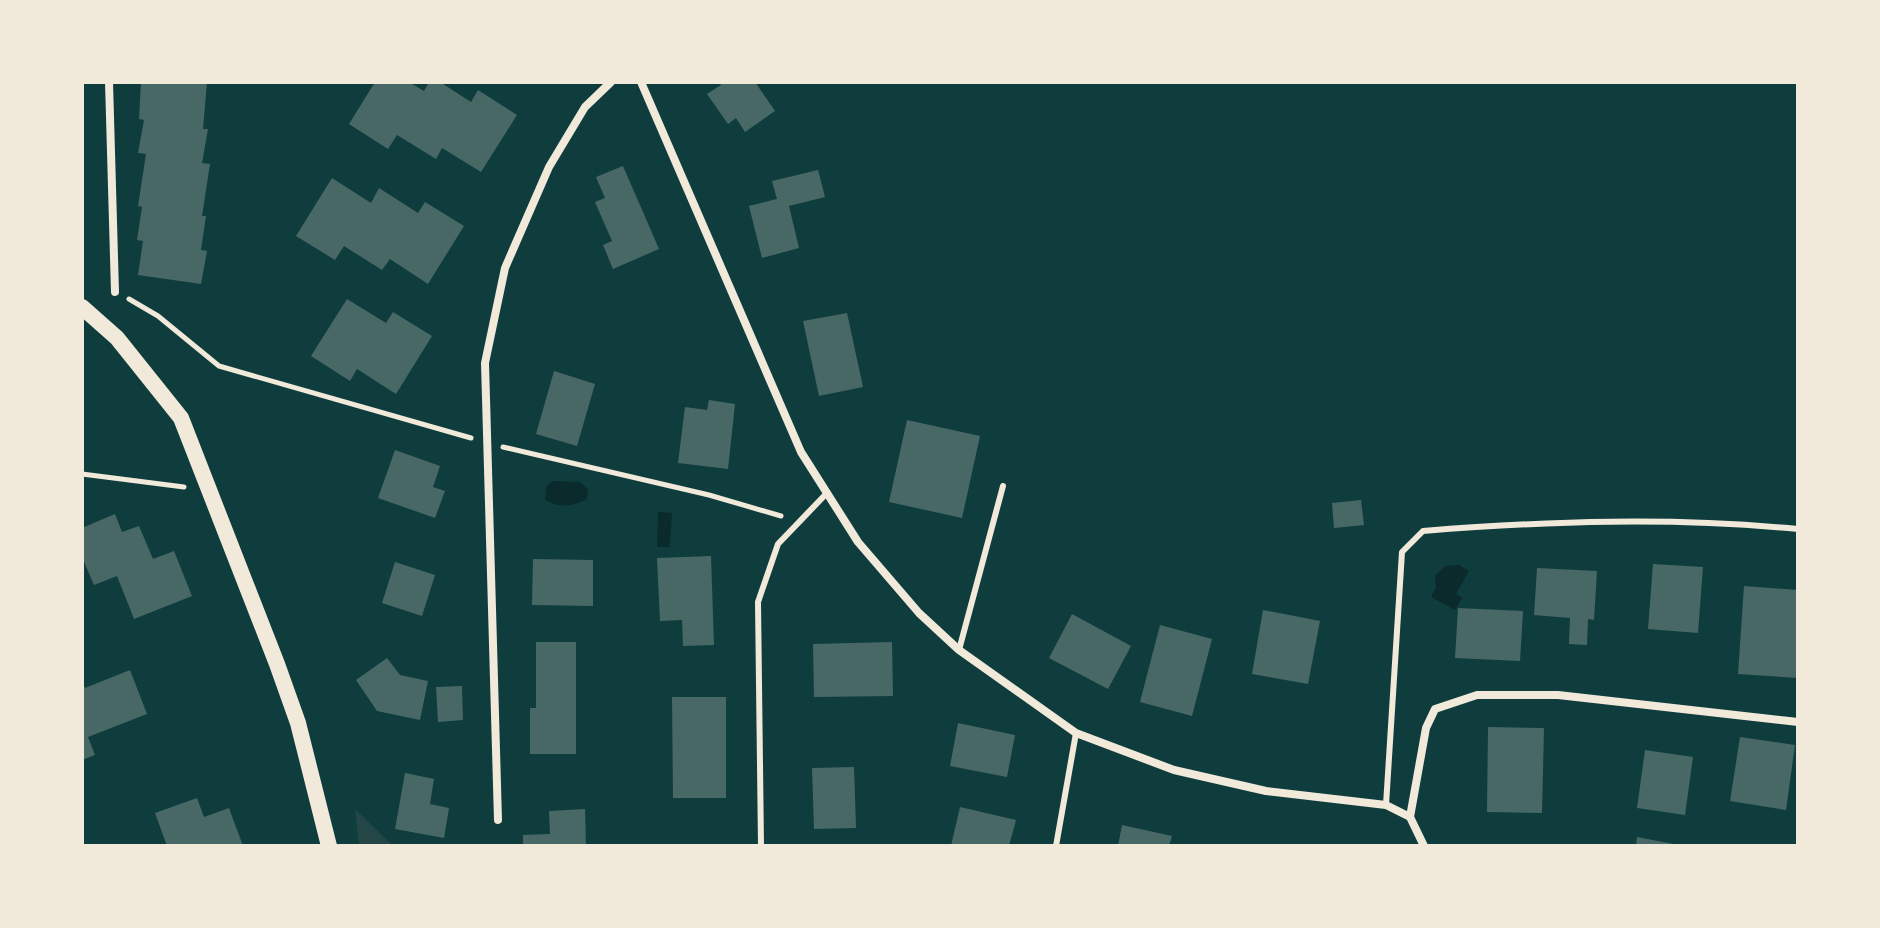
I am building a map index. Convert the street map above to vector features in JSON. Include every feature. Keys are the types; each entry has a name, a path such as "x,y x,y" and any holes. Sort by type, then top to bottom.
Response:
{"main road":[{"path":"82,307 117,338 181,418 212,490 298,723 329,846"}],"street":[{"path":"109,82 115,292"},
{"path":"498,820 485,363 505,268 549,167 585,107 611,82"},
{"path":"641,82 781,411 825,495 888,580 959,650 1076,733 1189,773 1266,791 1386,805 1410,817"},
{"path":"1424,846 1410,817 1426,728 1435,709 1477,695 1558,695 1798,722"}],"lane":[{"path":"959,650 1003,486"},
{"path":"761,846 757,612 768,565 778,544 825,495"},
{"path":"1386,805 1402,552 1423,531 1555,521 1666,519 1798,529"},
{"path":"1056,846 1076,733"}],"path":[{"path":"115,292 158,316 219,366 486,442 709,495 797,521"},
{"path":"82,474 212,490"}],"shaded area":[{"path":"552,481 580,482 588,489 587,499 566,506 550,503 545,500 546,487"},
{"path":"658,512 672,513 670,547 657,547"},
{"path":"1459,565 1469,571 1456,594 1462,598 1455,610 1431,597 1436,588 1435,576 1445,566"},
{"path":"355,809 393,846 359,846"}],"building":[{"path":"141,82 207,82 203,129 208,129 202,163 210,164 202,216 206,216 201,250 207,251 201,284 138,275 143,241 137,240 142,207 138,206 146,154 138,153 144,120 139,119"},
{"path":"375,82 409,82 424,91 429,82 440,82 471,102 478,90 517,115 481,172 442,148 436,159 397,135 388,149 349,124"},
{"path":"719,82 755,82 775,111 745,132 736,118 728,124 707,94 721,85"},
{"path":"623,166 659,249 613,269 603,245 612,241 595,202 605,198 596,177"},
{"path":"818,170 825,197 789,206 799,248 762,258 749,206 777,199 772,181"},
{"path":"332,178 371,203 379,188 418,213 425,202 464,226 428,284 390,259 382,270 344,246 335,260 296,236"},
{"path":"347,299 386,323 393,312 432,336 396,394 357,369 350,381 311,356"},
{"path":"847,313 863,387 819,396 803,321"},
{"path":"554,371 595,384 577,446 536,434"},
{"path":"709,400 735,404 728,469 678,463 685,407 707,410"},
{"path":"907,420 980,436 962,518 889,502"},
{"path":"395,450 440,466 433,487 445,491 435,518 378,498"},
{"path":"1361,500 1364,525 1334,528 1332,503"},
{"path":"115,514 122,532 139,526 153,559 174,551 192,596 134,619 117,576 94,585 82,557 82,528"},
{"path":"711,556 714,645 683,646 682,620 660,621 657,558"},
{"path":"533,559 593,560 593,606 532,605"},
{"path":"395,562 435,575 422,616 382,603"},
{"path":"1653,564 1703,567 1698,633 1648,629"},
{"path":"1537,568 1597,571 1594,620 1588,619 1587,645 1569,644 1570,618 1534,615"},
{"path":"1744,586 1798,590 1798,678 1738,674"},
{"path":"1458,608 1523,611 1520,661 1455,658"},
{"path":"1263,610 1320,621 1308,684 1252,674"},
{"path":"1072,614 1131,646 1108,689 1049,658"},
{"path":"1160,625 1212,639 1192,716 1140,702"},
{"path":"536,642 576,642 576,754 530,754 530,708 536,708"},
{"path":"892,642 893,696 814,697 813,644"},
{"path":"387,658 400,675 428,681 420,720 377,711 356,680"},
{"path":"130,670 147,714 88,737 95,755 82,760 82,681 85,688"},
{"path":"462,686 463,720 438,722 436,687"},
{"path":"672,697 726,697 726,798 673,798"},
{"path":"958,723 1015,735 1007,777 950,766"},
{"path":"1488,727 1544,728 1542,813 1487,812"},
{"path":"1740,737 1795,745 1786,810 1730,801"},
{"path":"1645,750 1693,757 1685,815 1637,808"},
{"path":"854,767 856,828 814,829 812,768"},
{"path":"405,773 434,779 430,804 449,808 444,838 395,829"},
{"path":"197,798 204,817 229,808 243,846 167,846 155,813"},
{"path":"960,807 1016,820 1009,846 951,846"},
{"path":"585,809 586,846 523,846 523,835 550,834 549,811"},
{"path":"1122,825 1172,836 1169,846 1118,846"},
{"path":"1637,837 1679,845 1636,846"}]}
